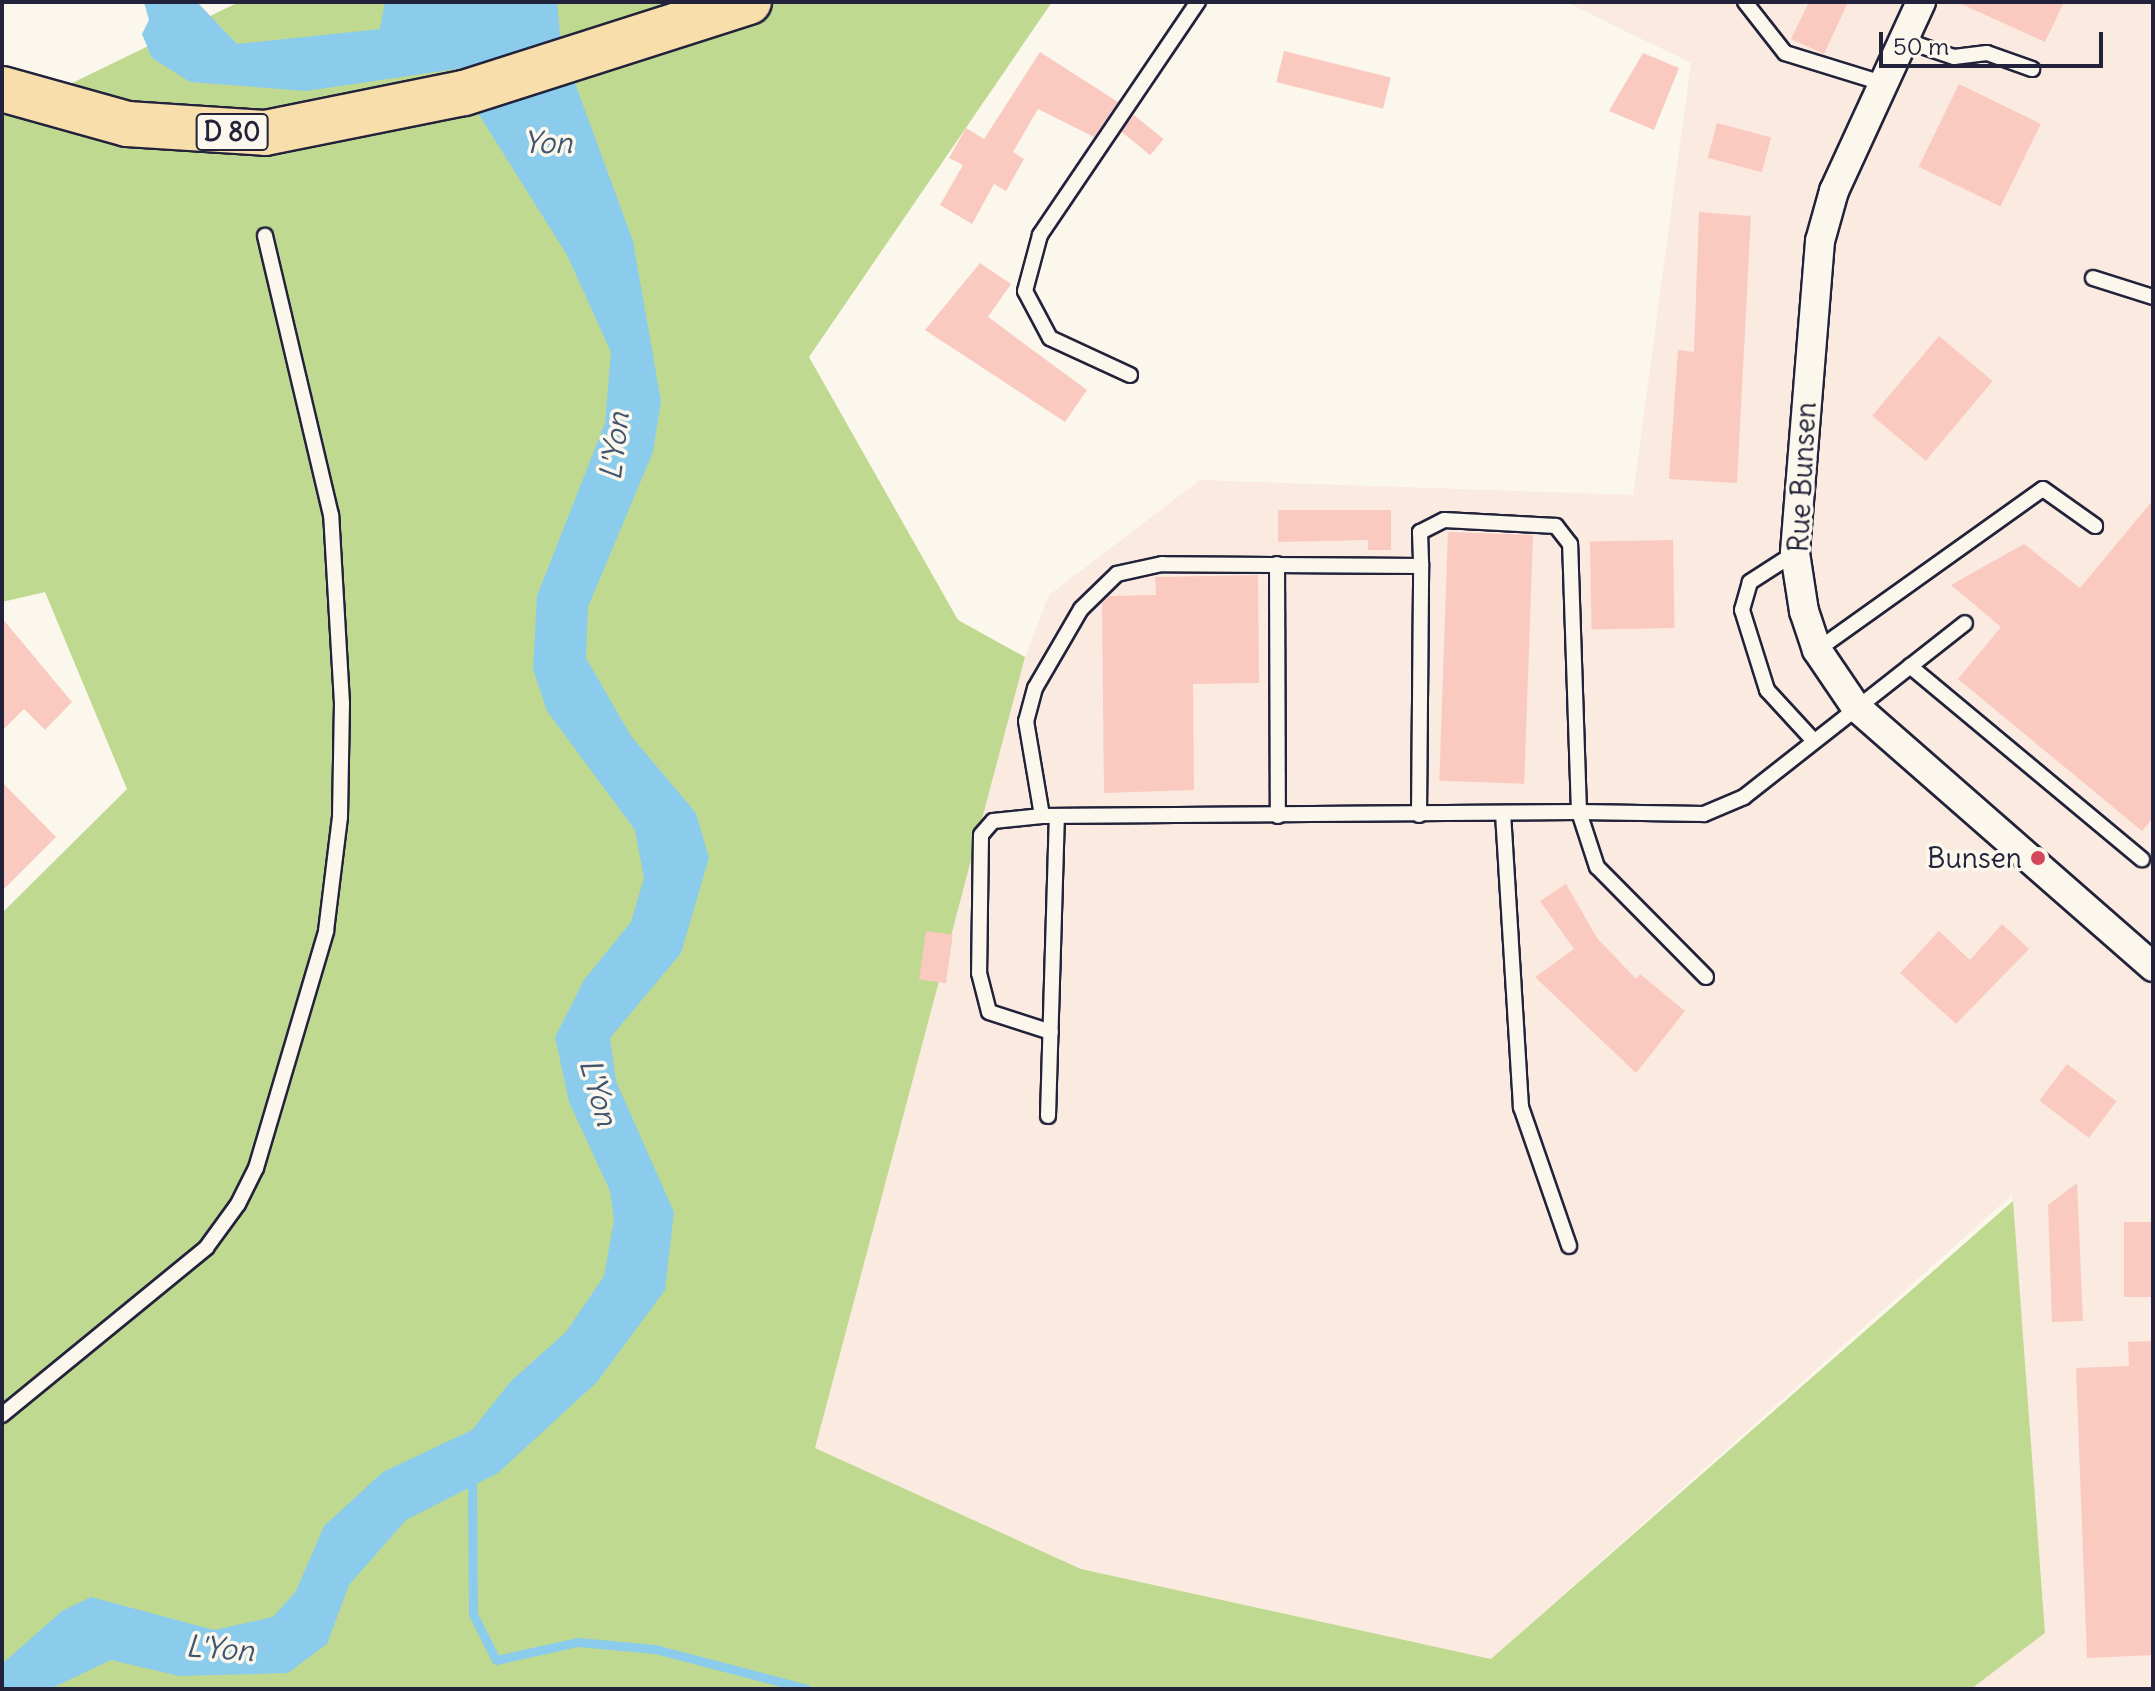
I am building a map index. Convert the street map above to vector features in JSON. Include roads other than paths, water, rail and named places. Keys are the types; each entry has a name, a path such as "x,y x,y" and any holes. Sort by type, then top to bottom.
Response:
{"main road":[{"name":"D 80","path":"2,89 185,132 316,127 464,93 593,56 749,2"}],"street":[{"name":"Rue Bunsen","path":"1921,2 1834,191 1820,241 1795,553 1817,650 1855,706 2153,967"}],"lane":[{"path":"1130,375 1050,338 1025,291 1040,235 1198,2"},
{"path":"1745,2 1785,53 1885,84"},
{"path":"1904,40 1954,57 1987,53 2032,69"},
{"path":"2,1415 206,1248 238,1204 256,1168 326,931 340,817 342,703 331,515 265,236"},
{"path":"2093,278 2153,297"},
{"path":"1817,650 2043,489 2095,526"},
{"path":"1419,815 1420,532 1444,520 1556,526 1570,544 1579,812 1597,867 1706,977"},
{"path":"1795,553 1750,582 1742,610 1767,690 1813,740"},
{"path":"1048,1116 1051,1032 1050,817 1026,721 1035,688 1081,609 1117,574 1162,564 1421,566"},
{"path":"1277,564 1278,816"},
{"path":"1051,1032 989,1012 979,973 981,835 993,821 1050,817 1579,812 1704,814 1744,797 1855,706 1965,623"},
{"path":"1910,666 2142,859"},
{"path":"1503,813 1521,1107 1569,1246"}],"water":[{"name":"Yon","path":"144,2 197,2 237,44 380,29 385,2 557,2 561,45 633,241 661,401 653,452 588,607 586,658 631,736 696,813 709,858 681,953 610,1038 616,1081 674,1212 665,1290 597,1382 498,1473 406,1520 349,1585 327,1644 288,1673 179,1676 111,1660 50,1689 2,1689 2,1664 62,1611 91,1597 214,1630 273,1617 296,1591 324,1526 383,1472 472,1430 511,1381 566,1332 604,1276 614,1220 610,1191 569,1102 555,1037 584,980 631,922 644,878 635,830 547,711 533,669 537,596 605,423 611,352 567,255 476,110 469,67 306,91 190,82 152,58 142,34 149,20"}],"waterway":[{"path":"472,1479 473,1614 496,1660 578,1642 655,1649 807,1689"}],"place":[{"name":"Bunsen","path":"2038,858"}],"water label":[{"name":"L'Yon","path":"614,446"},
{"name":"L'Yon","path":"599,1092"},
{"name":"L'Yon","path":"220,1648"}]}
